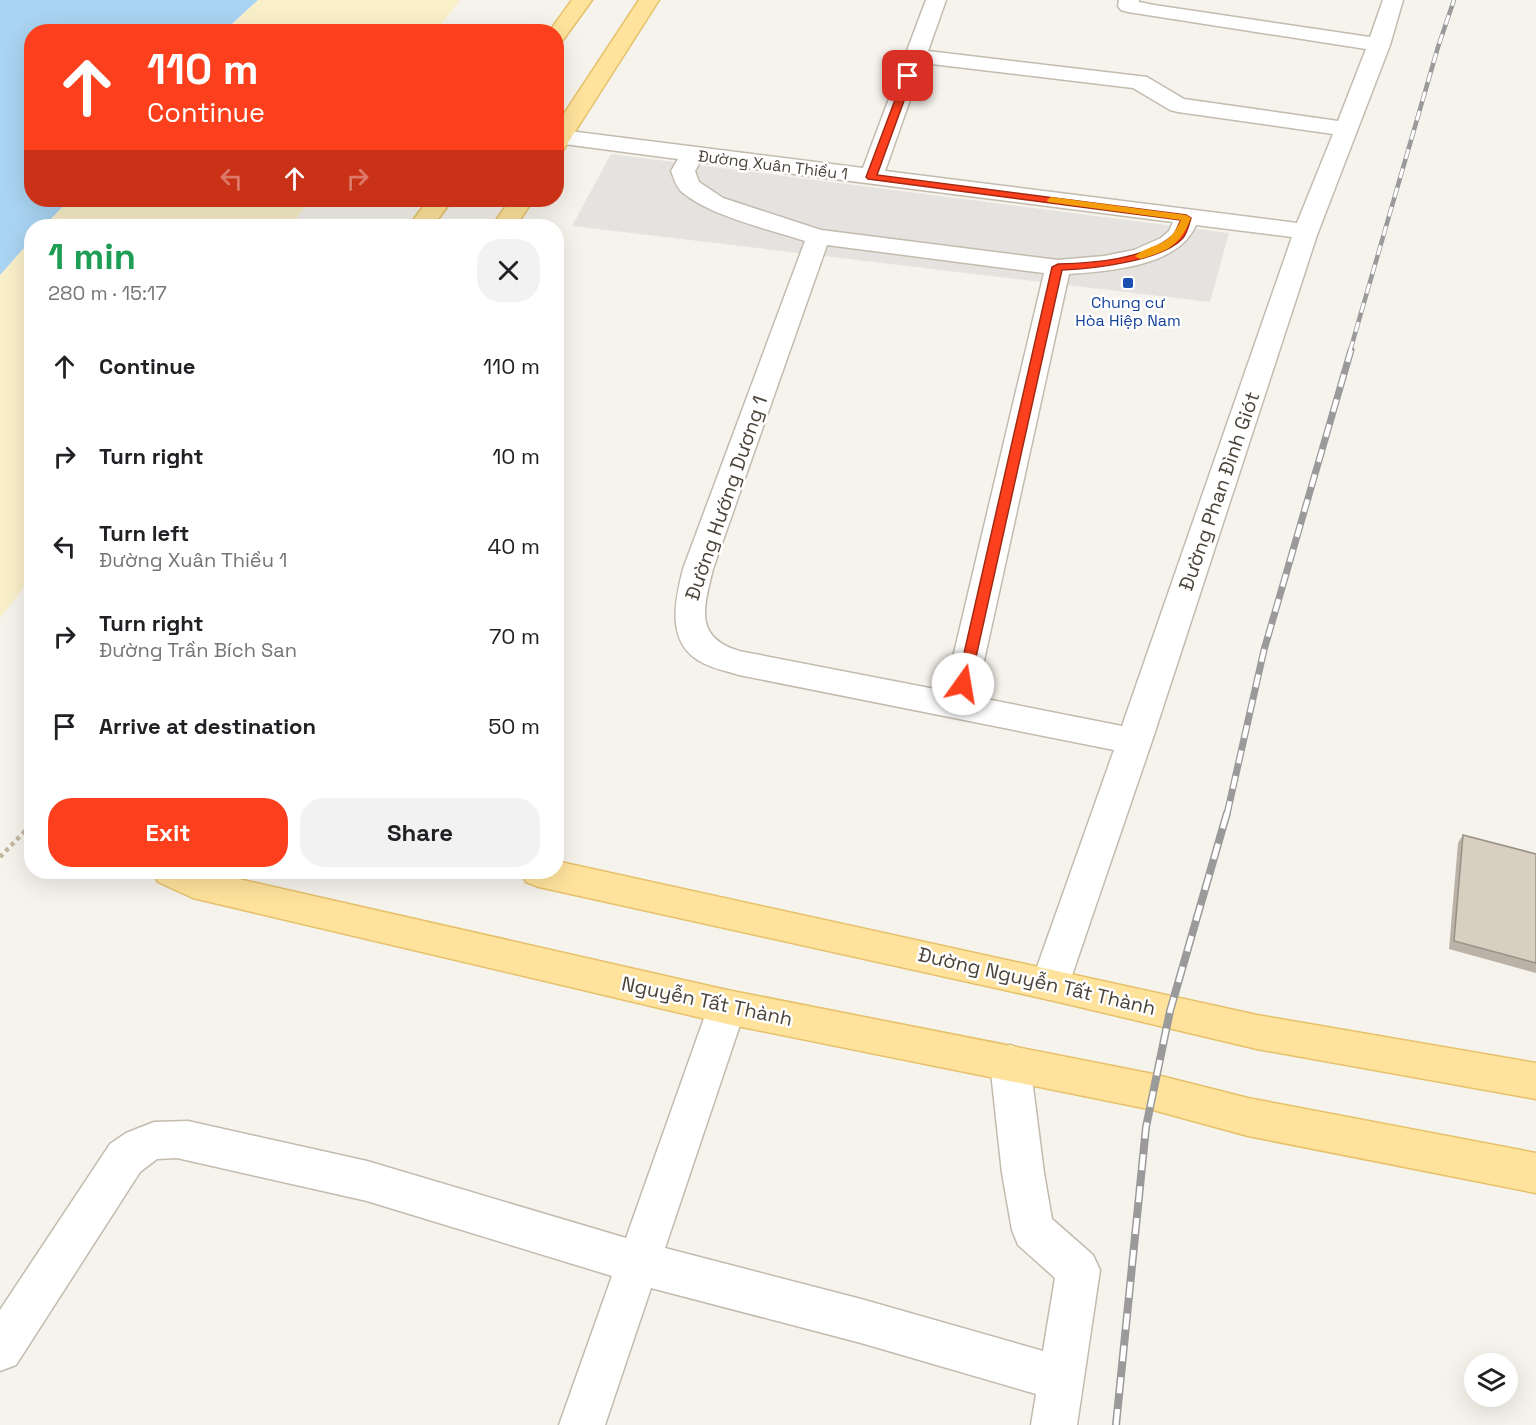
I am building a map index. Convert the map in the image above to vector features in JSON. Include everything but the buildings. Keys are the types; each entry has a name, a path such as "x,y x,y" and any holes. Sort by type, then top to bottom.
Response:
{"main road":[{"path":"564,130 649,0"},
{"path":"564,25 580,2"},
{"name":"Đường Nguyễn Tất Thành","path":"564,877 1050,984 1257,1032 1536,1081"},
{"name":"Nguyễn Tất Thành","path":"185,879 193,883 728,1007 1153,1092 1248,1117 1536,1173"}],"street":[{"path":"871,177 936,0"},
{"path":"1129,0 1128,6 1154,12 1380,45"},
{"name":"Đường Phan Đình Giót","path":"1050,984 1135,741 1306,232 1380,45 1393,0"},
{"path":"916,56 1139,82 1178,105 1346,129"},
{"name":"Đường Xuân Thiều 1","path":"564,140 1306,232"},
{"path":"692,154 683,171 689,186 715,202 818,237 1058,267 1095,266 1155,251 1178,237 1186,218"},
{"name":"Đường Hướng Dương 1","path":"818,237 698,569 688,607 695,640 711,654 739,663 1135,741"},
{"path":"958,706 1058,267"},
{"path":"582,1425 728,1007"},
{"path":"1010,1063 1023,1173 1034,1230 1078,1270 1054,1425"},
{"path":"0,1349 124,1158 140,1146 159,1138 188,1140 367,1181 639,1263 861,1321 1061,1379"}],"path":[{"path":"0,857 24,832"}],"sand":[{"path":"258,0 460,0 441,24 232,24"},
{"path":"62,207 305,207 296,219 51,219"},
{"path":"24,248 24,587 0,618 0,275"}],"shaded area":[{"path":"611,154 1229,233 1210,302 572,226"}],"water":[{"path":"0,0 258,0 232,24 24,24 24,207 62,207 51,219 24,219 24,248 0,275"}],"railway":[{"path":"1350,351 1438,47 1454,0"},
{"path":"1227,814 1264,650 1351,350"},
{"path":"1116,1425 1146,1127 1170,1011 1227,813"}],"slow traffic":[{"path":"1051,200 1186,218 1178,237 1155,251 1140,256"}],"place":[{"name":"Chung cư Hòa Hiệp Nam","path":"1128,283"}],"route":[{"path":"908,76 871,177 1186,218 1178,237 1155,251 1095,266 1058,267 963,684"}]}
